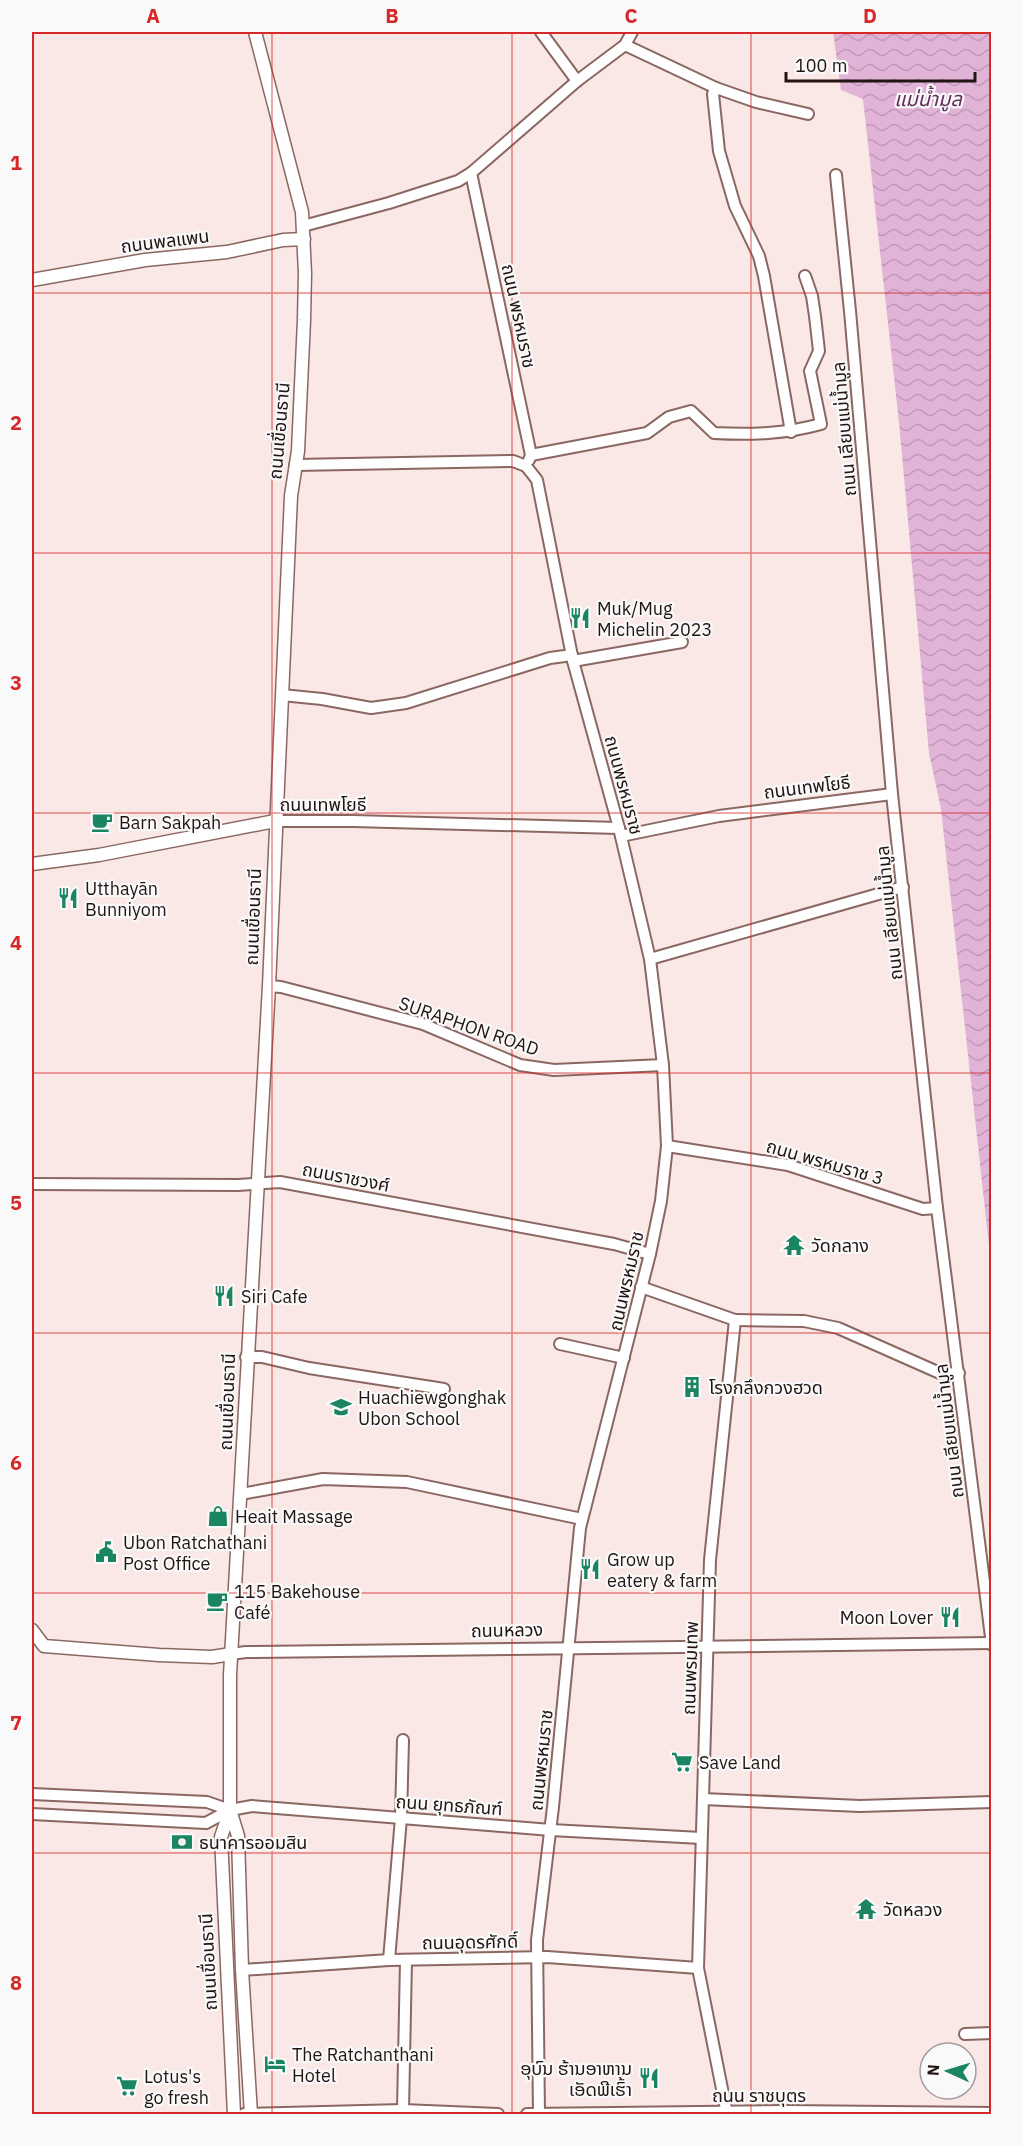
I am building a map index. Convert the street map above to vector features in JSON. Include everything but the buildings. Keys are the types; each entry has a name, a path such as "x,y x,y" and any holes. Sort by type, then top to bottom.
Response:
{"street":[{"name":"ถนนเขื่อนธานี","path":"251,2114 242,1970 238,1836 230,1810 231,1654 241,1494 246,1357 258,1183 291,496 296,465 304,320 302,212 255,32"},
{"path":"541,32 577,81"},
{"path":"303,226 448,184 471,173 577,81 625,45 632,32"},
{"path":"625,45 716,88 756,102 808,114"},
{"path":"716,88 713,94 718,151 735,206 759,256 791,432"},
{"name":"ถนน พรหมราช","path":"471,173 531,455"},
{"name":"ถนน เลียบแม่น้ำมูล","path":"836,175 892,794 937,1208 991,1644"},
{"name":"ถนนพลแพน","path":"32,280 145,260 227,252 283,240 304,239"},
{"path":"296,465 513,461 526,466 531,455 647,432 669,417 691,411 714,433 744,435 791,432 821,424 810,371 819,351 816,316 805,276"},
{"name":"ถนนพรหมราช","path":"526,466 537,480 573,658 620,832 650,959 663,1065 667,1146 661,1201 650,1254 582,1519 575,1567 570,1648 536,1957 539,2114"},
{"path":"282,695 322,699 371,708 406,703 550,658 573,658 682,642"},
{"name":"ถนนเทพโยธี","path":"32,864 99,855 275,822 353,821 620,832 719,816 892,794"},
{"path":"650,959 903,886"},
{"name":"SURAPHON ROAD","path":"268,986 281,987 423,1024 520,1065 554,1070 663,1065"},
{"name":"ถนน พรหมราช 3","path":"667,1146 788,1164 923,1209 937,1208"},
{"name":"ถนนราชวงศ์","path":"32,1184 280,1182 614,1244 650,1254"},
{"path":"641,1287 735,1320 804,1321 838,1328 942,1374 959,1373"},
{"name":"ถนนพรมเทพ","path":"727,2113 698,1968 710,1560 735,1320"},
{"path":"560,1344 624,1358"},
{"path":"246,1357 262,1357 309,1368 444,1389"},
{"path":"241,1494 323,1479 407,1482 582,1519"},
{"name":"ถนนหลวง","path":"32,1630 44,1646 212,1657 250,1652 991,1644"},
{"path":"389,1960 401,1818 403,1740"},
{"path":"32,1794 207,1802 230,1810"},
{"path":"703,1799 860,1806 992,1802"},
{"name":"ถนน ยุทธภัณฑ์","path":"230,1810 252,1806 551,1830 701,1838"},
{"name":"ถนนเขื่อนธานี","path":"230,1810 221,1837 234,2115"},
{"path":"32,1814 206,1823 230,1810"},
{"name":"ถนนอุดรศักดิ์","path":"242,1970 389,1960 536,1957 698,1968"},
{"path":"403,2110 406,1960"},
{"path":"226,1971 242,1970"},
{"path":"965,2034 992,2033"},
{"path":"244,2115 403,2110 498,2115"},
{"name":"ถนน ราชบุตร","path":"527,2115 992,2113"}],"water":[{"name":"แม่น้ำมูล","path":"833,32 991,32 991,1264 941,809 929,753 899,422 863,99 841,90"}],"place":[{"name":"Muk/Mug Michelin 2023","path":"580,618"},
{"name":"Barn Sakpah","path":"102,822"},
{"name":"Utthayān Bunniyom","path":"68,898"},
{"name":"วัดกลาง","path":"794,1245"},
{"name":"Siri Cafe","path":"224,1296"},
{"name":"โรงกลึงกวงฮวด","path":"692,1387"},
{"name":"Huachiewgonghak Ubon School","path":"341,1407"},
{"name":"Heait Massage","path":"218,1516"},
{"name":"Ubon Ratchathani Post Office","path":"106,1552"},
{"name":"Grow up eatery & farm","path":"590,1569"},
{"name":"115 Bakehouse Café","path":"217,1601"},
{"name":"Moon Lover","path":"950,1617"},
{"name":"Save Land","path":"682,1762"},
{"name":"ธนาคารออมสิน","path":"182,1842"},
{"name":"วัดหลวง","path":"866,1909"},
{"name":"The Ratchanthani Hotel","path":"275,2064"},
{"name":"ອຸບົນ ຮ້ານອາຫານ ເອັດພີເຮົ້າ","path":"649,2078"},
{"name":"Lotus's go fresh","path":"127,2086"}]}
